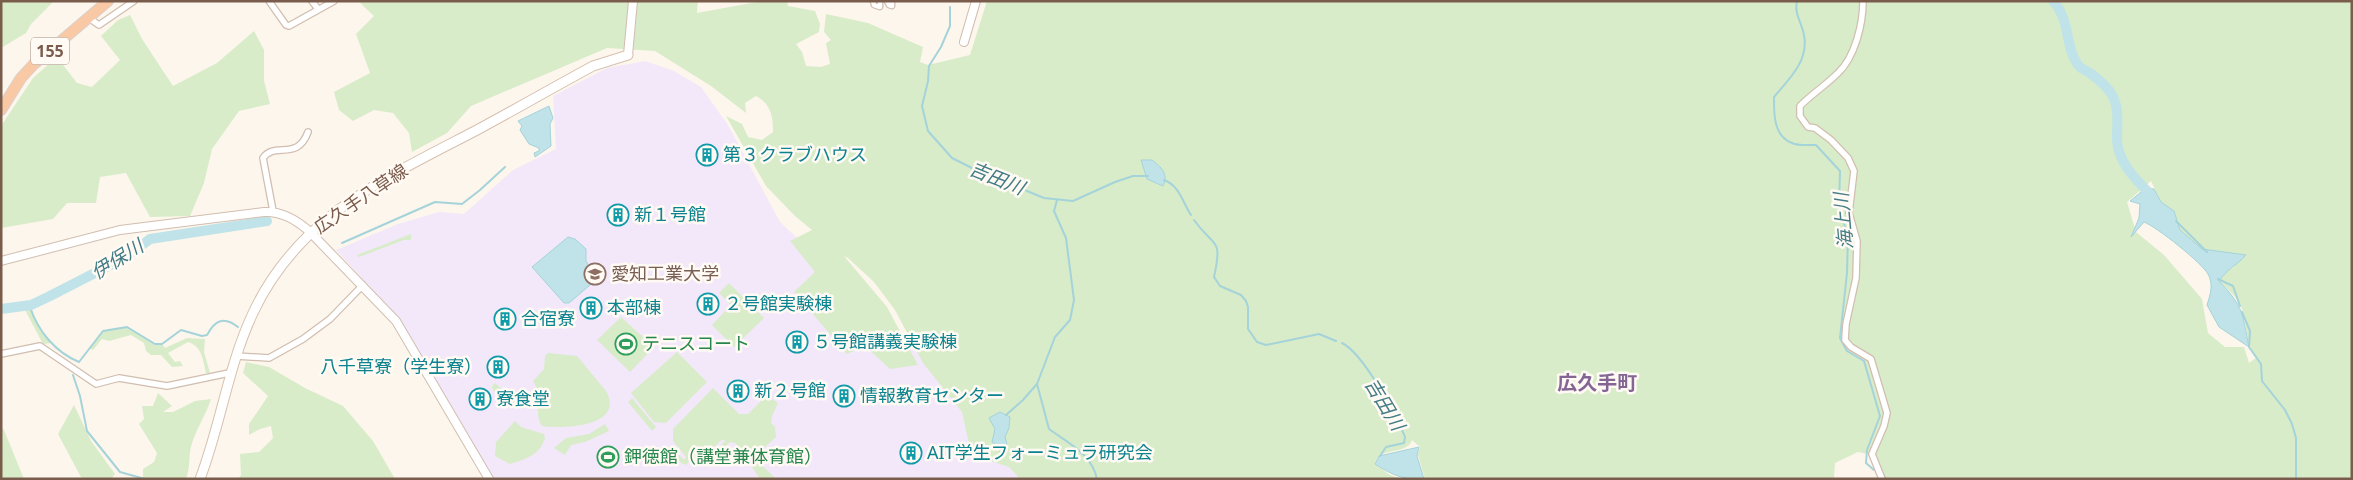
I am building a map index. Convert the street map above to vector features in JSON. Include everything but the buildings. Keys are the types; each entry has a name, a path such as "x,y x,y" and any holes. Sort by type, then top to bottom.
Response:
{"highway":[{"name":"155","path":"1,110 21,78 33,65 108,1"}],"main road":[{"name":"広久手八草線","path":"200,479 213,442 236,356 253,312 274,275 294,248 310,232 334,212 385,179 593,66 628,56"}],"street":[{"path":"89,18 99,25 134,1"},
{"path":"269,1 286,25 289,26 334,1"},
{"path":"312,1 318,10"},
{"path":"628,56 633,1"},
{"path":"873,1 874,5 880,7 880,1"},
{"path":"887,1 892,6 892,1"},
{"path":"964,42 976,1"},
{"path":"1863,1 1860,27 1846,64 1840,72 1809,96 1800,106 1800,116 1808,126 1815,128 1848,158 1854,170 1849,213 1857,241 1856,278 1846,324 1845,340 1852,347 1871,359 1887,413 1884,426 1872,454 1882,479"},
{"path":"273,211 262,158 271,152 293,150 303,143 308,132"},
{"path":"1,261 120,230 273,211 301,224 310,232 402,329 489,479"},
{"path":"1,354 38,345 96,384 119,378 167,386 229,373 236,356 269,358 303,340 330,319 363,286"}],"shaded area":[{"name":"愛知工業大学","path":"645,61 674,71 701,87 728,125 780,222 937,369 1028,479 494,479 401,321 336,250 398,224 439,212 464,214 513,170 556,149 553,96 607,68"}],"green space":[{"path":"1,1 54,1 31,24 26,33 1,48"},
{"path":"367,1 698,1 697,13 762,1 787,1 788,6 815,11 820,24 819,32 796,44 802,52 806,66 821,67 830,64 826,43 831,40 824,32 826,14 868,23 923,47 920,62 928,65 970,55 987,1 2352,1 2352,479 1887,479 1882,470 1879,469 1873,455 1858,452 1835,463 1834,479 1425,479 1418,455 1420,447 1412,440 1404,448 1381,455 1377,458 1375,464 1390,475 1401,479 1020,479 1009,467 979,457 973,462 962,412 923,363 895,310 874,282 848,258 844,256 887,307 918,365 890,369 865,346 847,354 794,292 815,272 790,241 812,230 795,216 766,186 726,116 742,124 748,137 762,140 773,132 773,126 770,111 761,99 756,96 745,103 746,113 711,86 655,51 607,48 471,106 447,133 412,152 409,133 393,113 374,110 353,121 339,110 334,92 370,73 356,34 374,16 360,3","holes":["2151,181 2161,202 2174,211 2180,230 2202,250 2235,267 2226,270 2219,281 2235,297 2242,309 2248,340 2256,358 2249,363 2244,347 2225,347 2208,333 2202,299 2164,255 2136,232 2127,202"]},
{"path":"130,15 142,39 173,86 217,63 254,31 264,50 264,81 270,104 239,111 212,149 204,183 190,216 150,217 126,173 100,177 96,203 67,203 53,219 1,228 1,126 33,78 57,57 77,83 92,87 120,60 101,36 118,20"},
{"path":"411,234 411,240 404,240 359,257 357,255"},
{"path":"729,283 764,318 734,347 712,325 731,305 719,293"},
{"path":"30,307 41,331 51,343 43,344 24,308"},
{"name":"テニスコート","path":"621,317 654,347 630,372 597,340"},
{"path":"127,327 155,344 162,344 165,348 187,338 205,339 204,352 210,373 206,373 199,350 188,342 168,353 175,362 180,361 183,366 172,367 161,355 151,355 146,351 144,343 131,335 109,341 102,339 93,350 89,348 103,331"},
{"path":"677,352 707,382 666,423 654,422 631,393"},
{"path":"548,353 577,356 606,391 610,403 607,412 600,419 577,426 542,426 538,415 539,400 537,388 533,381 544,369 545,356"},
{"path":"246,362 269,367 305,388 343,406 373,441 395,479 238,479 241,475 240,454 259,452 273,438 271,426 249,435 249,424 268,396 243,373"},
{"path":"495,383 514,400 515,404 510,406 493,390 492,386"},
{"path":"713,388 739,414 748,414 764,398 769,397 778,403 771,423 775,427 776,437 754,457 776,479 760,479 752,467 751,459 735,443 730,442 704,469 710,457 725,441 723,439 696,464 691,459 686,465 681,463 667,448 670,446 684,460 686,457 673,441 673,429"},
{"path":"158,393 172,406 163,412 173,412 195,401 211,399 192,443 186,479 143,478 143,469 154,462 157,453 139,424 144,419 142,406 153,406"},
{"path":"632,398 656,427 652,431 628,402"},
{"path":"74,405 91,441 115,474 111,479 82,479 58,434"},
{"path":"515,421 521,427 544,434 545,438 540,449 536,452 527,458 510,464 495,456 496,442"},
{"path":"605,424 609,431 585,442 571,445 565,455 554,448 566,438 589,434"},
{"path":"1,427 4,430 24,479 1,479"}],"water":[{"path":"549,106 553,118 550,124 551,146 535,157 534,153 539,151 539,148 529,144 520,130 522,126 518,121"},
{"path":"1141,160 1152,160 1161,168 1165,174 1163,186 1147,179"},
{"path":"2146,188 2154,189 2161,202 2174,211 2180,230 2202,249 2246,255 2225,273 2219,281 2238,304 2249,347 2219,327 2207,305 2211,290 2210,278 2189,254 2144,222 2131,237 2139,218 2140,204 2130,201"},
{"path":"568,237 575,239 586,249 586,261 597,279 569,303 564,303 532,267"},
{"path":"1000,412 1010,417 1009,428 1005,437 1007,444 1000,455 1000,448 992,442 995,429 989,418"},
{"path":"1419,447 1417,456 1424,479 1398,476 1375,464 1379,456"}],"waterway":[{"name":"海上川","path":"1797,1 1797,14 1804,35 1804,53 1797,69 1774,97 1775,117 1778,130 1786,140 1797,145 1816,145 1840,171 1839,208 1848,236 1847,273 1840,338 1847,351 1864,361 1880,416 1867,450 1866,463 1874,470"},
{"path":"2053,1 2063,16 2071,49 2078,65 2101,82 2113,98 2118,119 2117,144 2119,152 2131,174 2148,192"},
{"name":"吉田川","path":"950,7 950,26 941,47 929,66 928,81 922,106 928,131 952,158 976,170 1001,176 1027,191 1044,198 1073,201 1115,182 1133,176 1148,176"},
{"path":"342,243 435,202 462,204 505,167"},
{"name":"吉田川","path":"1164,180 1177,190 1191,215"},
{"path":"1057,200 1054,211 1066,238 1074,300 1070,320 1055,337 1037,384 1049,429 1085,456 1094,470 1097,479"},
{"name":"吉田川","path":"1194,220 1215,244 1217,249 1217,264 1214,277 1220,286 1241,295 1246,301 1248,307 1248,329 1257,342 1266,345 1319,334 1336,341"},
{"name":"伊保川","path":"1,309 31,305 126,257 150,239 267,221"},
{"path":"2176,221 2207,252"},
{"path":"2218,279 2233,286 2240,306"},
{"path":"27,304 48,340 62,353 79,362 103,331 127,327 155,344 162,344 181,330 202,336 207,335 213,326 220,321 228,322 238,327"},
{"path":"2242,312 2250,331 2249,347 2261,364 2262,381 2285,410 2292,424 2296,438 2296,479"},
{"name":"吉田川","path":"1342,343 1360,359 1369,372 1395,415 1405,437 1404,443 1386,447 1380,456"},
{"path":"73,375 80,396 87,431 120,472 145,479"},
{"path":"1006,415 1037,384"},
{"name":"海上川","path":"1882,472 1886,479"}],"place":[{"name":"第３クラブハウス","path":"707,155"},
{"name":"新１号館","path":"618,215"},
{"name":"愛知工業大学","path":"595,274"},
{"name":"２号館実験棟","path":"708,304"},
{"name":"本部棟","path":"591,308"},
{"name":"合宿寮","path":"505,319"},
{"name":"５号館講義実験棟","path":"797,342"},
{"name":"テニスコート","path":"626,344"},
{"name":"八千草寮（学生寮）","path":"498,367"},
{"name":"新２号館","path":"738,391"},
{"name":"情報教育センター","path":"844,396"},
{"name":"寮食堂","path":"480,399"},
{"name":"AIT学生フォーミュラ研究会","path":"911,453"},
{"name":"鉀徳館（講堂兼体育館）","path":"608,457"}],"district":[{"name":"広久手町","path":"1597,383"}]}
